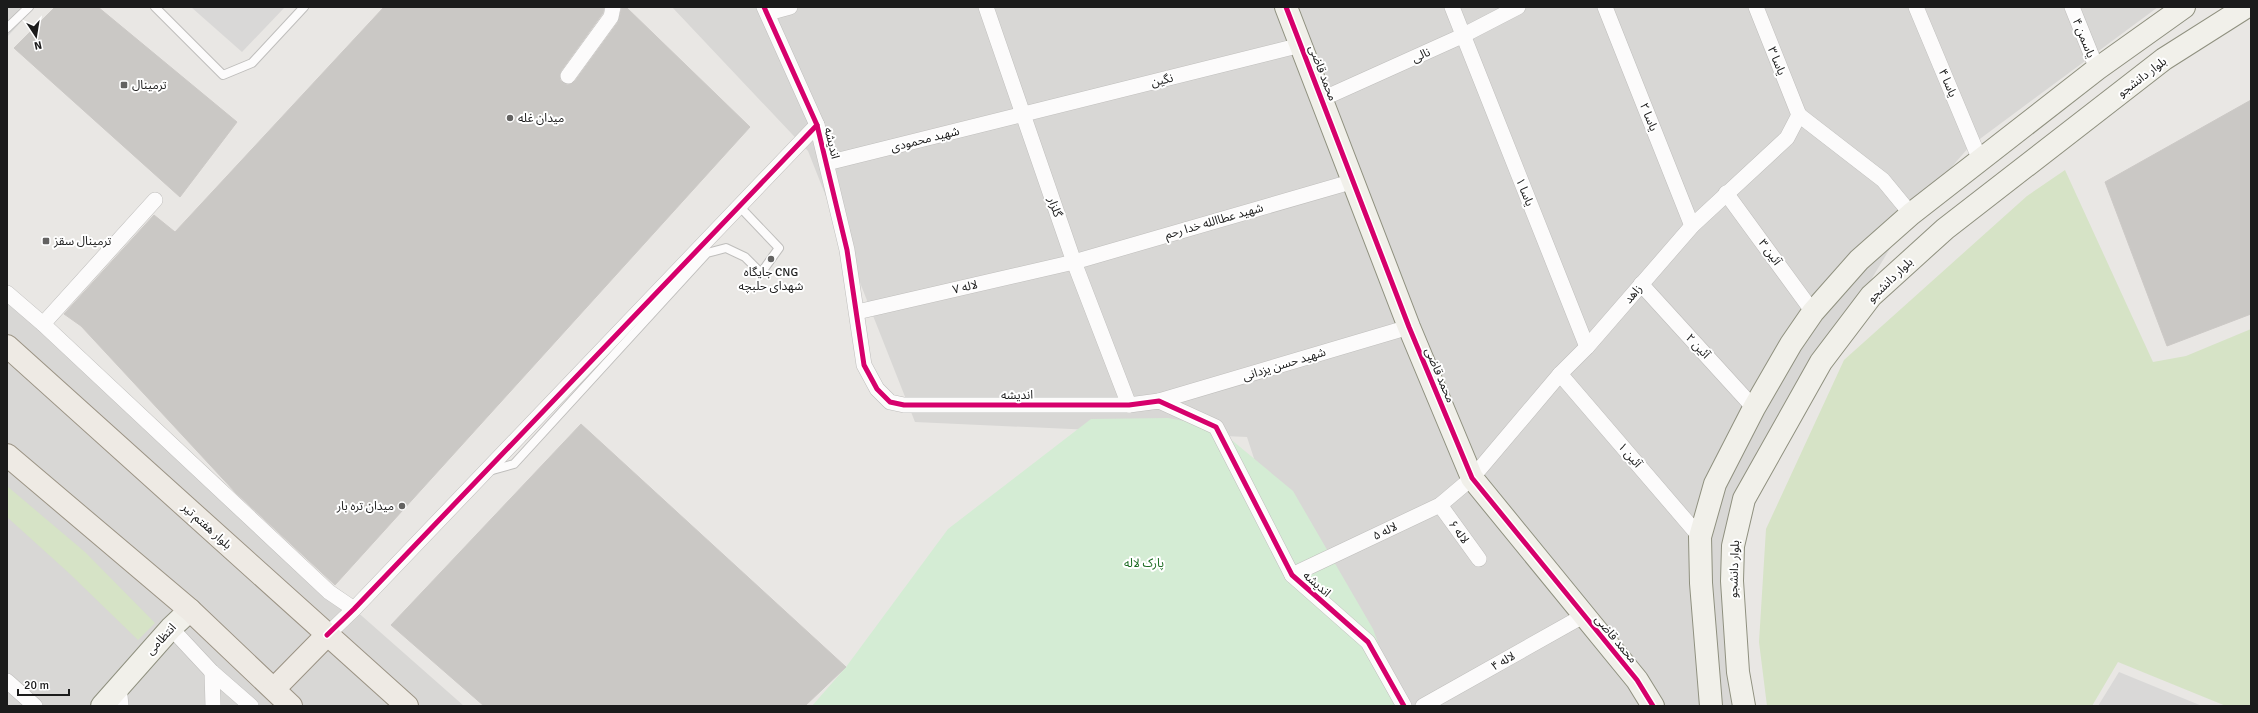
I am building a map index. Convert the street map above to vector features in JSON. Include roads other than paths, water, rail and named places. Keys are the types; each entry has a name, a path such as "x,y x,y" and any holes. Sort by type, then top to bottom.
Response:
{"main road":[{"name":"محمد قاضی","path":"1286,7 1409,327 1472,478 1583,616 1637,680 1653,706"},
{"path":"1711,706 1701,583 1700,537 1715,484 1754,408 1791,344 1813,312 1859,260 1911,214 2096,69 2184,7"},
{"name":"بلوار دانشجو","path":"1744,706 1737,665 1732,581 1732,546 1744,499 1822,362 1871,296 1945,229 2164,60 2246,7"},
{"path":"2148,32 2164,60"},
{"name":"بلوار هفتم تیر","path":"7,346 407,706"},
{"path":"7,455 190,610 292,706"},
{"name":"انتظامی","path":"102,706 120,696 171,628 190,610"},
{"path":"274,690 327,635"}],"street":[{"path":"568,76 611,17 613,7"},
{"path":"766,10 790,7"},
{"name":"گلزار","path":"986,7 1074,262 1129,405"},
{"name":"یاسا ۱","path":"1452,7 1462,36 1587,347"},
{"name":"نالی","path":"1322,99 1462,36 1518,7"},
{"name":"یاسا ۲","path":"1605,7 1692,226"},
{"name":"یاسا ۳","path":"1756,7 1799,115"},
{"name":"یاسا ۴","path":"1916,7 1980,160"},
{"name":"یاسمن ۴","path":"2072,7 2096,69"},
{"name":"اندیشه","path":"766,10 817,125 847,250 864,365 877,389 890,402 904,405 1129,405 1159,401 1216,427 1292,575 1368,642 1404,706"},
{"name":"نگین","path":"1023,115 1301,46"},
{"name":"شهید محمودی","path":"826,163 1023,115"},
{"path":"1799,115 1883,180 1911,214"},
{"name":"زاهد","path":"1472,478 1560,374 1587,347 1692,226 1787,138 1799,115"},
{"path":"327,635 354,609 817,125"},
{"name":"شهید عطاالله خدا رحم","path":"1074,262 1354,181"},
{"name":"آئین ۳","path":"1726,193 1813,312"},
{"path":"43,324 155,200"},
{"name":"لاله ۷","path":"857,312 1074,262"},
{"name":"آئین ۲","path":"1641,284 1754,408"},
{"path":"7,293 43,324 329,592 354,609"},
{"name":"شهید حسن یزدانی","path":"1159,401 1409,327"},
{"name":"آئین ۱","path":"1560,374 1700,537"},
{"name":"لاله ۵","path":"1292,575 1440,505 1472,478"},
{"name":"لاله ۶","path":"1440,505 1479,558"},
{"name":"لاله ۴","path":"1423,706 1583,616"},
{"path":"171,628 212,672 251,706"},
{"path":"212,672 213,706"},
{"path":"7,681 35,706"}],"lane":[{"path":"7,28 29,7"},
{"path":"155,7 223,75 252,63 304,7"},
{"path":"483,473 514,464 707,253 726,248 745,257 761,273 779,248 739,206"}],"place":[{"name":"ترمینال","path":"124,85"},
{"name":"میدان غله","path":"510,118"},
{"name":"ترمینال سقز","path":"46,241"},
{"name":"جایگاه CNG شهدای حلبچه","path":"771,259"},
{"name":"میدان تره بار","path":"402,506"}],"park label":[{"name":"پارک لاله","path":"1144,563"}]}
